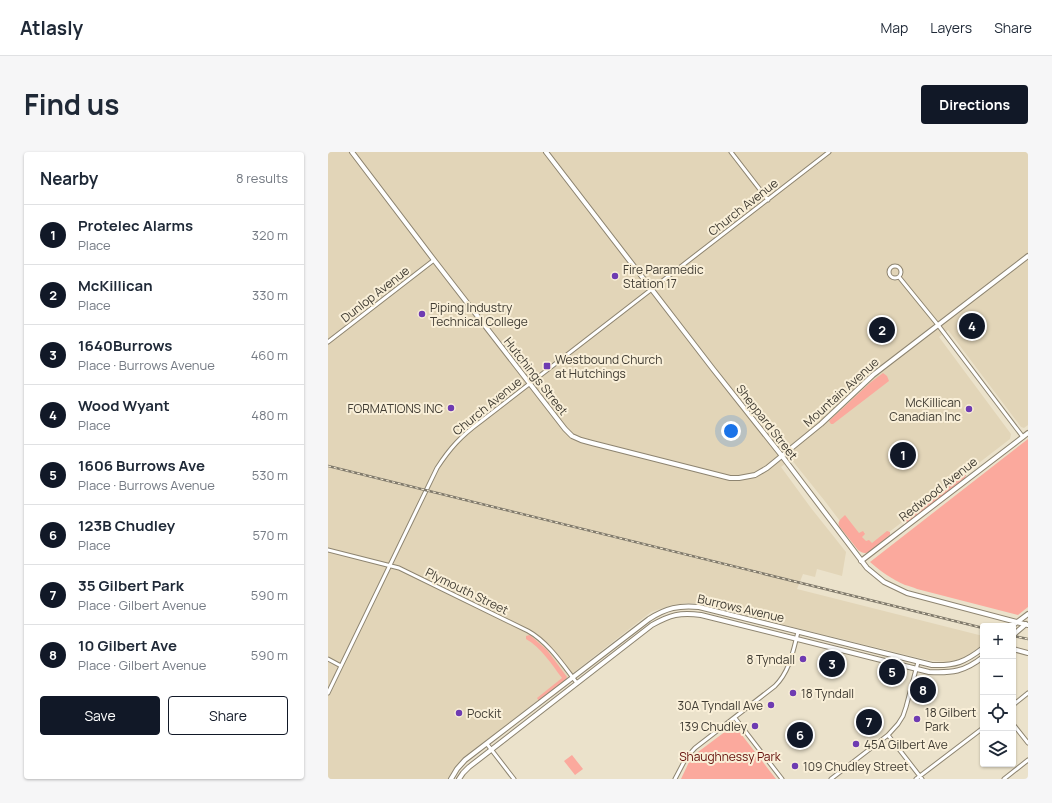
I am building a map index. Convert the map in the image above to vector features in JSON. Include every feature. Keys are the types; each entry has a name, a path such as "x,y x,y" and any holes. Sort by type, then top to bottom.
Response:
{"street":[{"name":"Hutchings Street","path":"352,152 529,384 572,436 592,444 730,478 756,475 782,456"},
{"name":"Sheppard Street","path":"546,152 782,456 861,561 874,575 907,593 1027,624"},
{"path":"732,152 768,200"},
{"name":"Church Avenue","path":"328,693 437,468 463,435 829,152"},
{"name":"Mountain Avenue","path":"782,456 821,424 873,375 1028,256"},
{"name":"Dunlop Avenue","path":"328,342 434,260"},
{"path":"895,265 900,268 901,273 898,277 894,278 890,276 889,270 891,266 895,265"},
{"path":"898,277 938,326 1023,437"},
{"name":"Redwood Avenue","path":"861,561 1028,433"},
{"name":"Plymouth Street","path":"328,550 399,568 532,632 549,648 577,683"},
{"name":"Burrows Avenue","path":"451,779 465,760 649,619 666,609 684,606 699,607 932,665 959,663 980,650"},
{"name":"Burrows Avenue","path":"459,779 469,767 652,625 669,616 677,614 701,615 929,672 946,673 962,670 980,659"},
{"path":"1018,622 1028,614"},
{"path":"1016,632 1027,624"},
{"path":"675,779 683,762 695,748 775,686 782,678 790,663 798,632"},
{"path":"1016,650 1028,653"},
{"path":"328,660 341,666"},
{"path":"831,779 888,735 898,724 904,712 918,662"},
{"path":"1016,703 1028,693"},
{"path":"735,718 782,779"},
{"path":"1016,728 1028,743"},
{"path":"916,779 921,778 980,730"},
{"path":"888,735 921,778"},
{"path":"487,744 514,779"},
{"path":"1004,779 1028,760"}],"shaded area":[{"path":"328,152 1028,152 1028,425 1024,428 1021,427 948,330 939,337 1011,434 1010,439 884,536 862,550 791,459 781,467 846,552 842,576 817,569 815,577 803,574 797,589 980,635 980,646 968,656 957,660 947,662 927,660 695,603 672,605 651,612 464,758 456,766 450,779 328,779"}],"green space":[{"path":"883,373 887,376 889,381 831,424 829,421 871,382"},
{"path":"1028,439 1028,607 1018,615 905,585 886,575 870,562"},
{"path":"963,473 966,475 965,478 909,522 904,521 964,475"},
{"path":"845,515 859,533 863,531 865,534 862,537 866,541 869,540 872,543 887,531 890,532 890,535 869,552 862,552 858,550 839,526 839,521"},
{"path":"530,635 547,650 567,677 565,681 540,701 537,698 562,678 541,651 526,639 526,636"},
{"name":"Shaughnessy Park","path":"734,725 776,779 681,779 689,762 698,752"},
{"path":"572,755 583,769 575,775 564,761"}],"railway":[{"path":"328,466 980,627"},
{"path":"1016,637 1028,639"}],"place":[{"name":"Fire Paramedic Station 17","path":"615,276"},
{"name":"Piping Industry Technical College","path":"422,314"},
{"name":"Wood Wyant","path":"972,326"},
{"name":"McKillican","path":"882,330"},
{"name":"Westbound Church at Hutchings","path":"547,366"},
{"name":"FORMATIONS INC","path":"451,408"},
{"name":"McKillican Canadian Inc","path":"969,409"},
{"name":"Protelec Alarms","path":"903,455"},
{"name":"8 Tyndall","path":"803,659"},
{"name":"1640Burrows","path":"832,664"},
{"name":"1606 Burrows Ave","path":"892,672"},
{"name":"10 Gilbert Ave","path":"923,690"},
{"name":"18 Tyndall","path":"793,693"},
{"name":"30A Tyndall Ave","path":"771,705"},
{"name":"Pockit","path":"459,713"},
{"name":"18 Gilbert Park","path":"917,719"},
{"name":"35 Gilbert Park","path":"869,722"},
{"name":"139 Chudley","path":"755,726"},
{"name":"123B Chudley","path":"800,735"},
{"name":"45A Gilbert Ave","path":"856,744"},
{"name":"109 Chudley Street","path":"795,766"}]}
